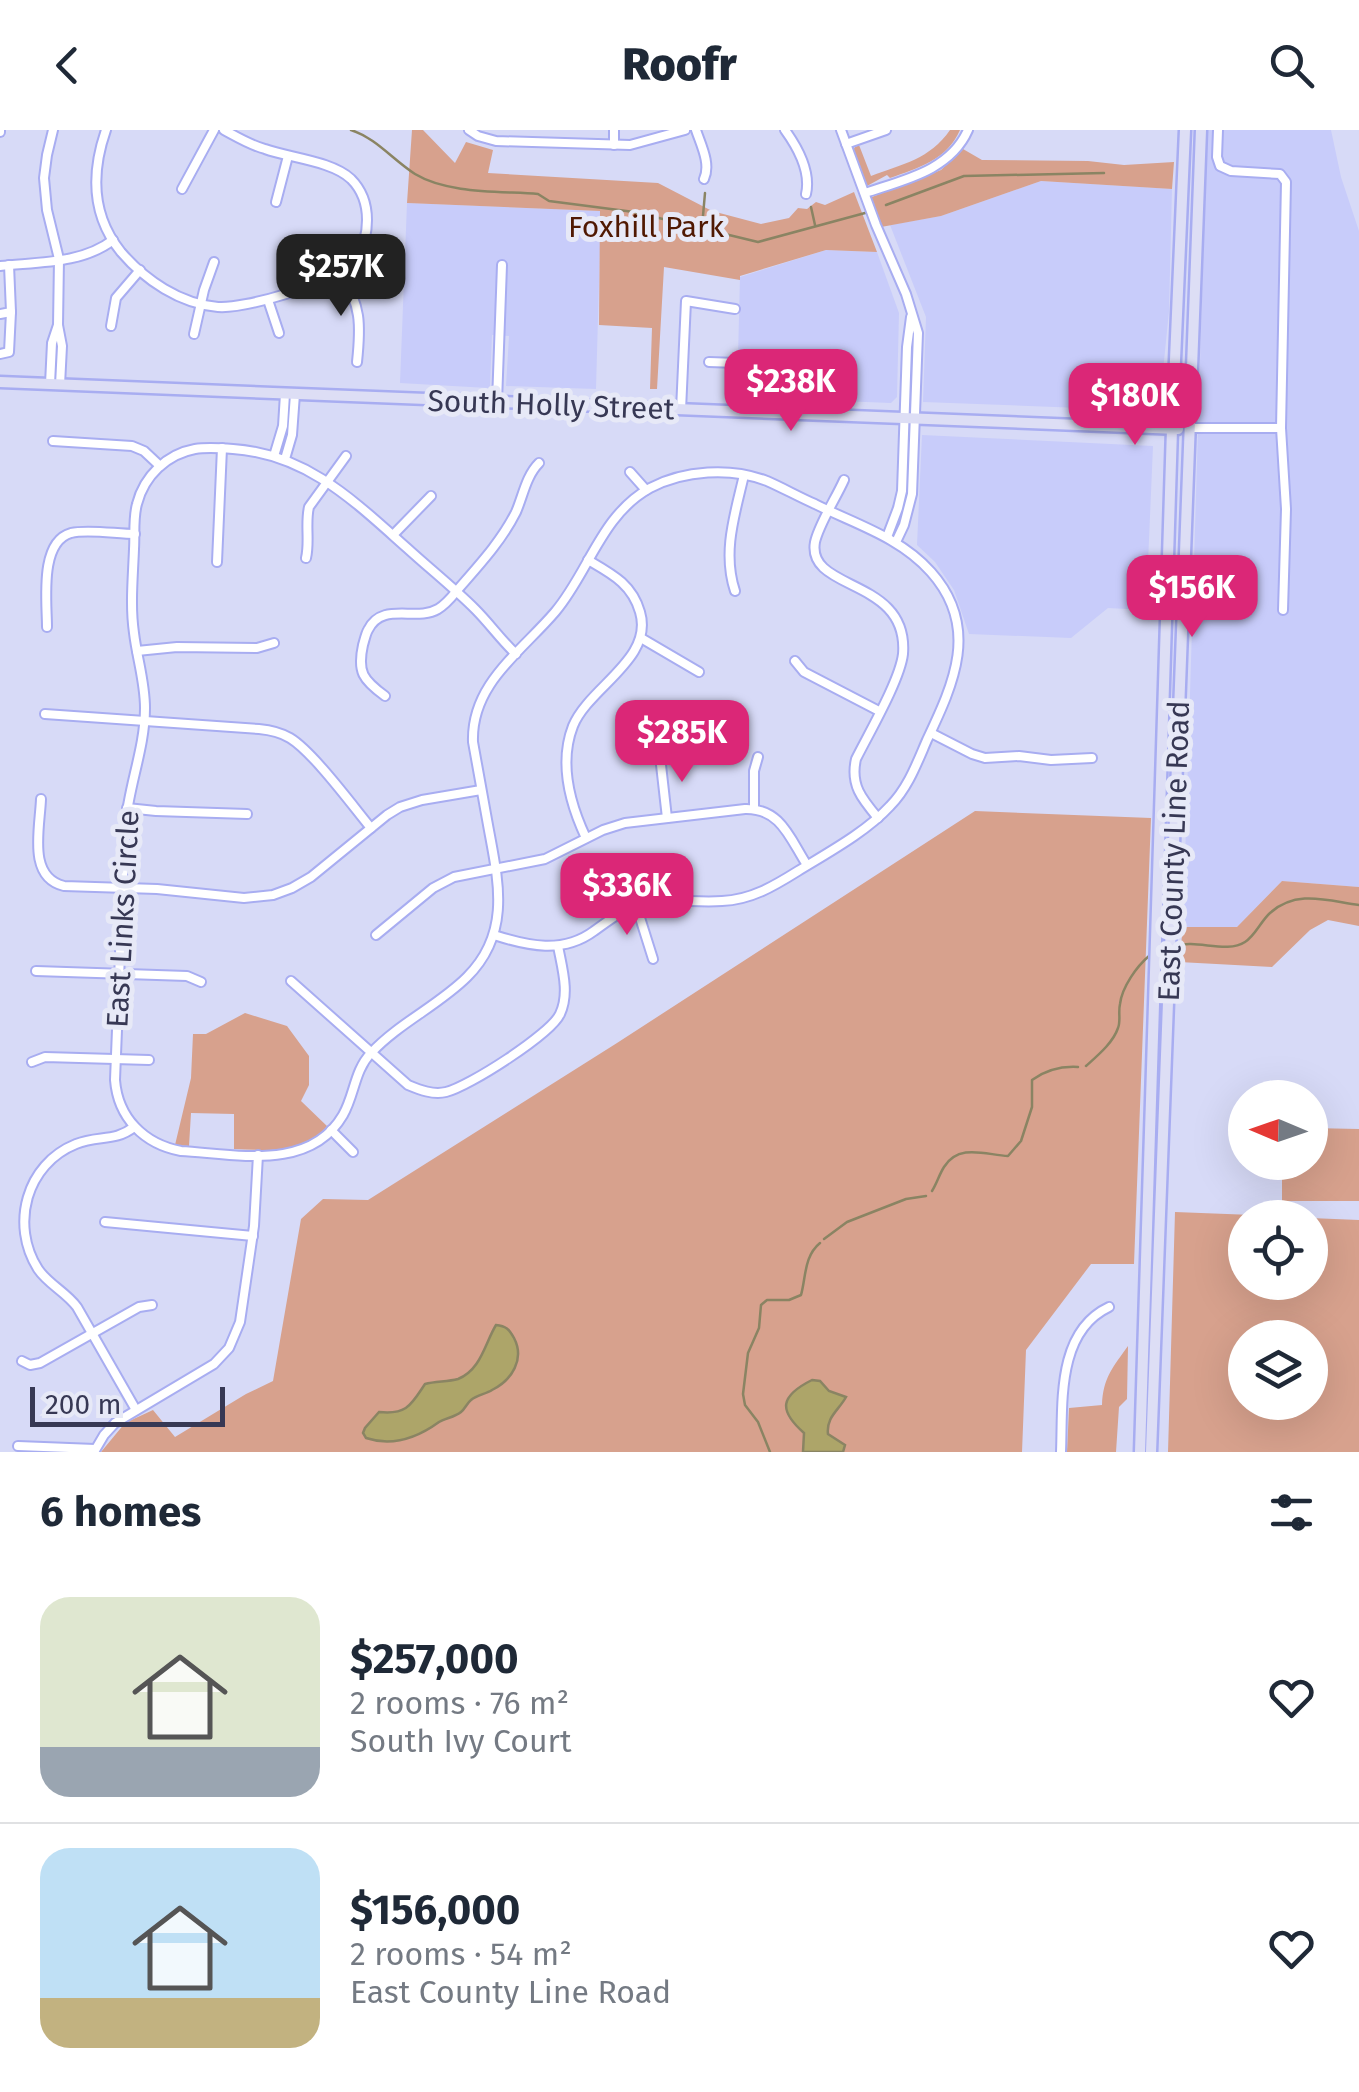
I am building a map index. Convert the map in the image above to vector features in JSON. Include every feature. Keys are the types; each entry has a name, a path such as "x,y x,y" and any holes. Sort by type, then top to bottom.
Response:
{"main road":[{"name":"East County Line Road","path":"1140,1452 1172,429 1186,130"},
{"name":"East County Line Road","path":"1150,1452 1201,130"},
{"name":"South Holly Street","path":"0,382 1189,428"},
{"path":"1168,605 1173,612 1172,652 1180,702"}],"street":[{"path":"53,130 44,178 59,259 58,326 52,343 55,385"},
{"path":"106,130 97,158 99,210 112,240 140,270 168,291 201,304 235,307 268,300 341,272 364,242 367,212 362,193 352,179 338,170 257,147 224,130"},
{"path":"182,189 214,130"},
{"path":"469,130 496,141 614,146 640,144 684,130"},
{"path":"614,130 614,146"},
{"path":"696,130 707,164 704,179"},
{"path":"785,130 798,150 806,174 806,194"},
{"path":"841,130 912,312 907,347 909,419 901,499 891,539"},
{"path":"846,144 886,130"},
{"path":"864,193 942,162 959,146 968,130"},
{"path":"1218,130 1216,156 1220,166 1231,171 1280,174 1286,182 1281,428 1286,509 1283,610"},
{"path":"276,202 288,156"},
{"path":"0,354 9,352 12,312 4,265 88,255 112,240"},
{"path":"194,334 214,262"},
{"path":"497,402 502,265"},
{"path":"110,326 116,298 140,270"},
{"path":"341,272 359,311 357,362"},
{"path":"268,300 279,333"},
{"path":"681,410 686,301 735,310"},
{"path":"0,314 12,312"},
{"path":"709,362 737,362 735,412"},
{"path":"274,456 290,394"},
{"path":"285,459 292,436 290,394"},
{"name":"South Holly Street","path":"1189,428 1281,428"},
{"path":"53,441 132,446 160,466 187,451 222,448 285,459 326,481 392,535 474,608 516,654"},
{"path":"218,562 222,448"},
{"path":"306,558 308,511 346,456"},
{"path":"385,696 362,673 360,658 369,628 386,615 438,609 456,592 502,536 531,472 539,464"},
{"name":"East Links Circle","path":"134,1127 118,1098 116,1059 127,808 145,721 133,622 134,534 140,494 160,466"},
{"path":"630,472 646,490"},
{"path":"136,1410 73,1301 47,1280 28,1246 24,1216 40,1171 69,1147 94,1139 117,1138 134,1127 152,1142 168,1148 258,1155 296,1152 332,1130 346,1107 360,1067 372,1052 464,980 494,935 499,910 496,869 473,742 475,715 484,692 568,596 623,508 646,490 676,478 700,473 744,475 891,539 916,556 936,578 952,609 957,630 956,673 903,790 878,818 765,890 730,900 660,900 636,905 621,911 588,936 558,946 528,945 494,935"},
{"path":"735,591 728,550 744,475"},
{"path":"844,480 816,540 818,561 829,574 883,602 894,616 903,649 901,666 856,759 854,776 860,796 878,818"},
{"path":"392,535 431,496"},
{"path":"47,627 48,564 56,542 77,532 134,534"},
{"path":"48,533 56,542"},
{"path":"586,838 572,805 567,764 570,736 580,713 631,657 641,638 640,613 631,591 619,578 588,560"},
{"path":"641,638 699,672"},
{"path":"137,651 257,648 274,643"},
{"path":"795,661 804,672 879,711"},
{"path":"45,714 269,730 284,735 306,751 371,828"},
{"path":"931,733 985,758 1092,758"},
{"path":"660,756 667,818"},
{"path":"754,809 758,757"},
{"path":"41,799 42,881 64,886 244,898 273,894 311,878 393,811 414,802 481,790"},
{"path":"127,808 247,814"},
{"path":"376,935 444,881 545,859 624,823 764,811 774,817 806,866"},
{"path":"730,900 730,912"},
{"path":"636,905 653,959"},
{"path":"291,981 408,1084 432,1092 451,1090 477,1077 554,1024 561,1012 565,989 558,946"},
{"path":"36,970 187,976 201,982"},
{"path":"561,1012 573,1018"},
{"path":"32,1062 45,1058 149,1060"},
{"path":"431,1106 432,1092"},
{"path":"332,1130 353,1152"},
{"path":"18,1446 94,1450 108,1430 214,1364 230,1348 240,1322 253,1236 258,1155"},
{"path":"29,1161 40,1171"},
{"path":"106,1222 253,1236"},
{"path":"26,1274 37,1267"},
{"path":"22,1361 30,1365 40,1363 139,1307 152,1305"},
{"path":"1061,1452 1068,1360 1086,1326 1109,1307"}],"shaded area":[{"path":"1207,130 1331,130 1359,231 1359,887 1282,881 1237,927 1183,927"},
{"path":"1041,181 1172,189 1169,311 1159,411 923,402 926,317 890,225 941,216"},
{"path":"407,203 601,211 596,389 506,386 509,336 492,335 488,388 400,383"},
{"path":"826,250 877,252 899,313 897,397 891,403 737,397 740,277"},
{"path":"922,435 1153,446 1146,610 1108,608 1071,638 969,634 954,590 935,562 917,545"},
{"path":"496,1325 509,1330 517,1346 515,1368 505,1381 473,1398 459,1414 422,1433 386,1442 366,1438 365,1428 379,1412 407,1407 425,1384 466,1375 477,1363"},
{"path":"812,1380 846,1397 828,1428 828,1434 845,1445 843,1452 803,1452 804,1433 790,1417 786,1404 794,1392"}],"green space":[{"name":"Foxhill Park","path":"412,130 423,130 455,163 466,142 493,150 488,173 658,183 712,211 761,224 789,218 798,208 807,209 816,202 825,205 854,192 877,252 826,250 740,276 740,280 664,267 657,389 650,389 652,328 599,325 600,211 407,203"},
{"path":"950,130 960,130 948,149 931,162 864,185 852,152 855,147 859,145 871,176 925,154"},
{"path":"963,149 982,160 1124,165 1174,162 1172,189 1041,181 941,216 881,227 872,197 941,170"},
{"path":"975,811 1151,818 1134,1264 1091,1264 1026,1350 1022,1452 101,1452 125,1423 153,1410 175,1437 273,1381 301,1219 323,1199 368,1200"},
{"path":"1282,881 1359,887 1359,926 1328,920 1310,930 1272,967 1179,962 1183,927 1237,927"},
{"path":"245,1013 287,1026 309,1056 309,1085 301,1101 328,1127 296,1147 234,1149 234,1114 191,1113 189,1146 175,1145 191,1078 193,1034 206,1034"},
{"path":"1328,1128 1359,1129 1359,1201 1282,1200 1282,1180 1328,1180"},
{"path":"1175,1212 1228,1214 1228,1300 1328,1300 1328,1219 1359,1220 1359,1452 1168,1452"},
{"path":"1128,1346 1127,1399 1119,1407 1116,1452 1067,1452 1069,1408 1102,1405 1107,1380"}],"waterway":[{"path":"351,130 415,174 443,185 538,194 549,201 634,212 758,242 865,213"},
{"path":"886,205 964,176 1104,173"},
{"path":"702,227 705,193"},
{"path":"811,207 815,225"},
{"path":"1176,946 1238,945 1249,939 1270,913 1291,901 1313,898 1359,905"},
{"path":"1086,1066 1116,1034 1124,991 1149,956"},
{"path":"932,1191 944,1167 957,1155 973,1152 1008,1156 1021,1141 1032,1107 1032,1080 1054,1069 1078,1067"},
{"path":"824,1239 847,1222 906,1199 926,1196"},
{"path":"770,1452 758,1422 745,1405 748,1353 759,1328 761,1305 767,1300 789,1300 801,1295 808,1260 820,1243"}]}
